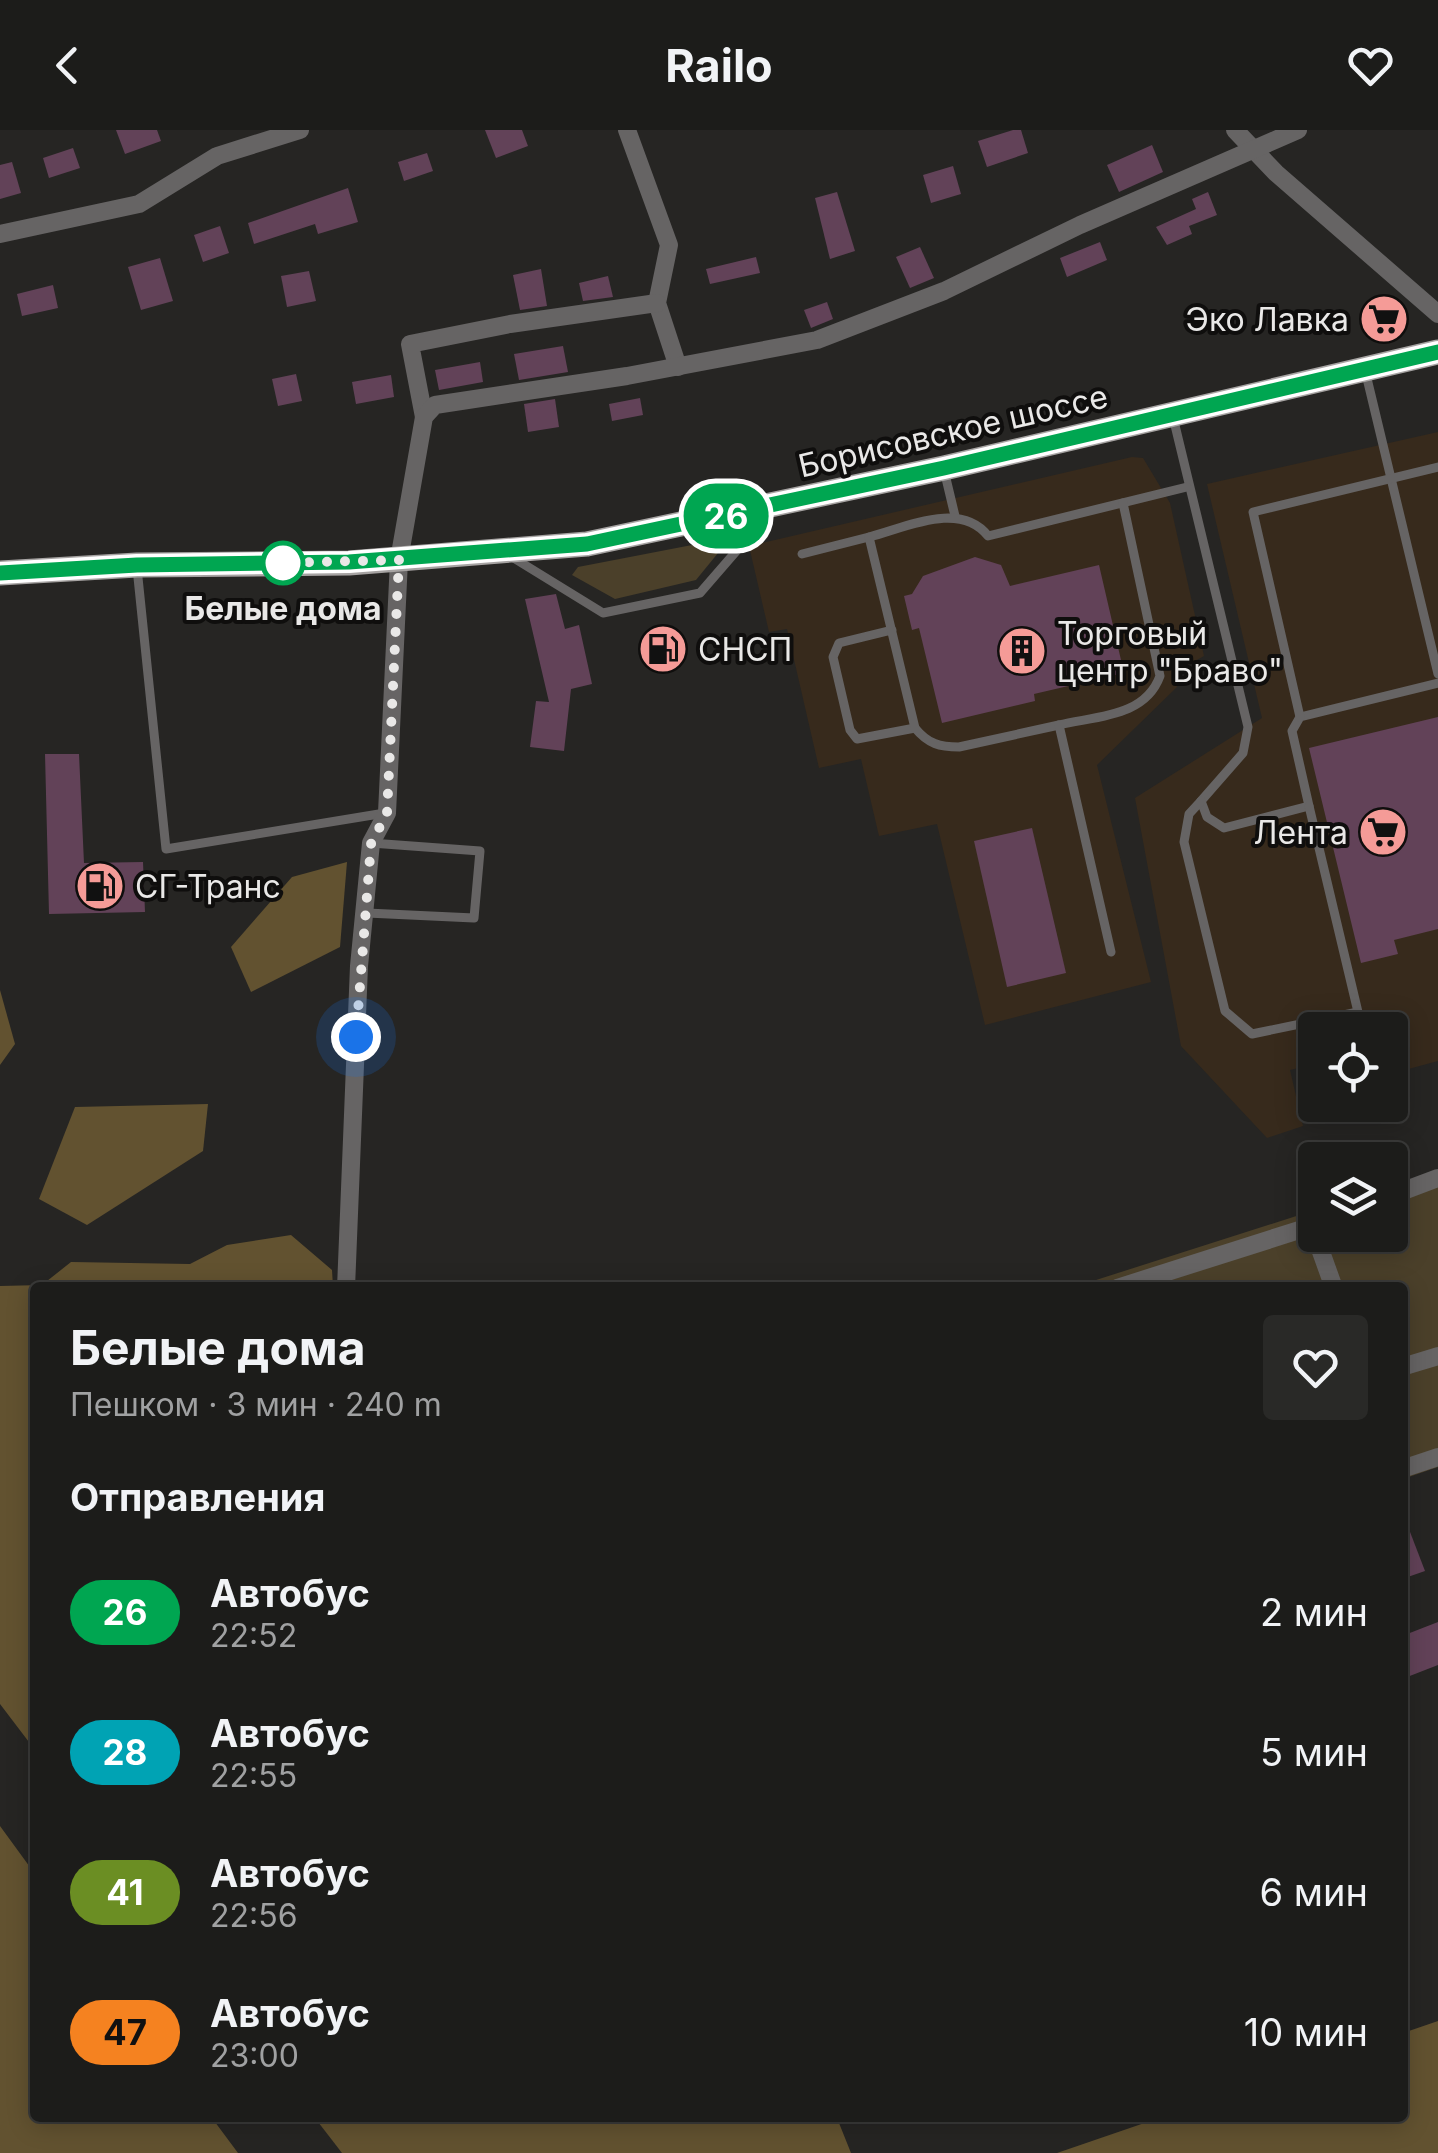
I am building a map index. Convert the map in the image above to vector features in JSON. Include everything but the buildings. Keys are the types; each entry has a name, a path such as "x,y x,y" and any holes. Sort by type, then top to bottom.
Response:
{"main road":[{"name":"Борисовское шоссе","path":"0,573 137,565 399,560 506,553 644,534 1438,352"}],"street":[{"path":"0,234 139,204 218,156 300,130"},
{"path":"627,130 669,245 658,304 678,366"},
{"path":"1236,130 1276,172 1438,314"},
{"path":"424,417 435,406 678,366 836,333 944,291 1080,225 1298,130"},
{"path":"346,1282 359,966 371,844 387,813 399,560 424,417 410,344 510,324 658,304"},
{"path":"1408,1189 1438,1178"},
{"path":"1137,1282 1298,1235"},
{"path":"1322,1252 1332,1282"},
{"path":"1408,1365 1438,1356"},
{"path":"1408,1467 1438,1457"}],"lane":[{"path":"1364,369 1438,674"},
{"path":"1172,414 1248,727 1244,754 1189,814 1184,842 1225,1011 1252,1034 1358,1012 1292,731 1300,718 1438,684"},
{"path":"1300,718 1252,512 1438,467"},
{"path":"944,468 955,516"},
{"path":"802,554 955,516 975,522 988,536 1187,487"},
{"path":"869,538 915,728 931,743 959,747 1136,708 1147,699 1160,676 1123,503"},
{"path":"506,553 602,613 700,593 777,505"},
{"path":"137,565 166,850 387,813"},
{"path":"892,630 839,642 832,656 850,730 857,739 915,728"},
{"path":"1059,725 1111,952"},
{"path":"1201,800 1206,817 1224,828 1309,806"},
{"path":"367,912 474,918 480,851 371,844"}],"shaded area":[{"path":"1438,432 1438,1061 1408,1069 1408,1012 1298,1012 1298,1068 1290,1070 1298,1122 1303,1126 1267,1138 1181,1046 1135,798 1262,718 1207,484"},
{"path":"1132,457 1143,458 1170,503 1204,656 1175,672 1177,687 1097,765 1151,982 985,1025 937,824 879,836 861,759 819,768 787,629 769,632 749,546"},
{"path":"718,540 718,553 696,580 615,599 572,575 578,567"},
{"path":"347,862 340,947 251,992 231,947 292,877"},
{"path":"0,990 15,1044 0,1065"},
{"path":"208,1104 203,1151 87,1225 39,1199 75,1107"},
{"path":"1438,1171 1438,1467 1408,1477 1408,1282 1090,1282 1298,1215 1298,1252 1408,1252 1408,1180"},
{"path":"291,1235 332,1270 333,1282 46,1282 71,1262 190,1264 227,1245"},
{"path":"30,1285 30,1743 0,1704 0,1286"},
{"path":"0,1826 30,1867 30,2122 215,2122 238,2153 0,2153"},
{"path":"1438,2021 1438,2153 1057,2153 1147,2122 1408,2122 1408,2031"},
{"path":"318,2122 839,2122 851,2153 342,2153"}],"bus line":[{"name":"26","path":"0,573 137,565 349,562 587,544 944,468 1438,352"}],"place":[{"name":"Эко Лавка","path":"1384,319"},
{"name":"Белые дома","path":"283,563"},
{"name":"СНСП","path":"663,649"},
{"name":"Торговый центр \"Браво\"","path":"1022,651"},
{"name":"Лента","path":"1383,832"},
{"name":"СГ-Транс","path":"100,886"}],"route":[{"path":"283,563 278,563 399,560 387,813 371,844 356,1037"}]}
